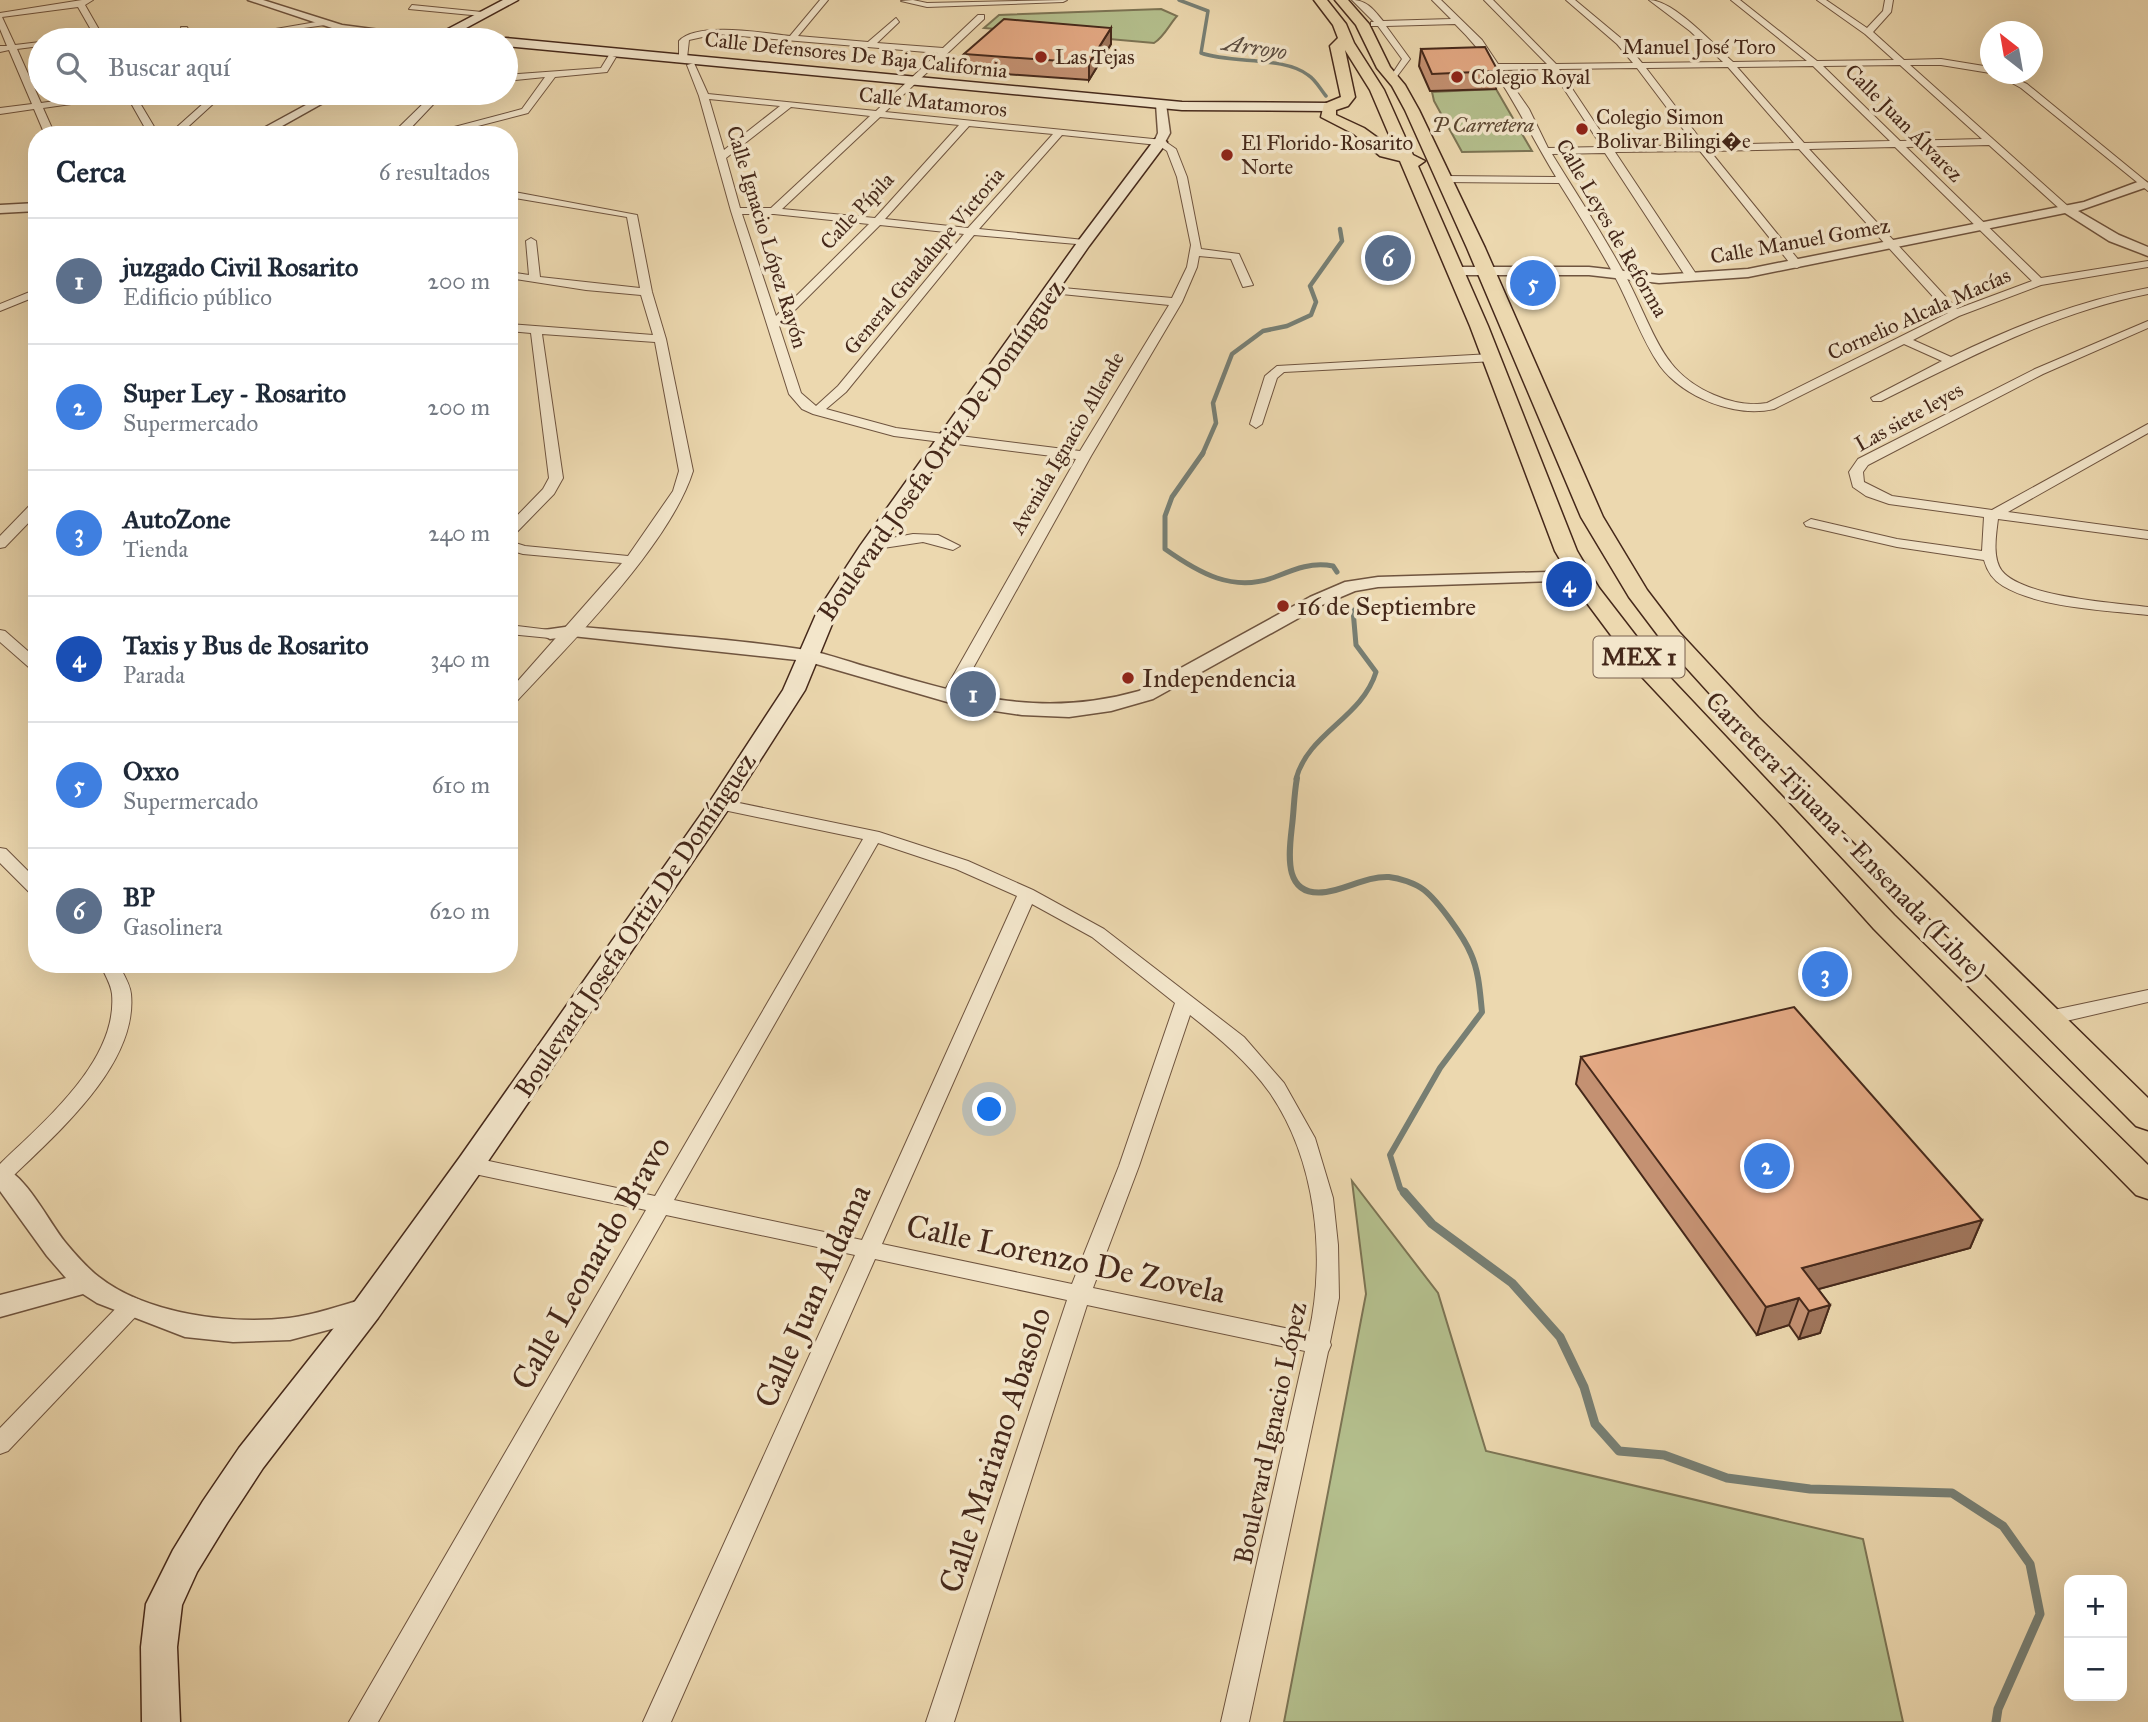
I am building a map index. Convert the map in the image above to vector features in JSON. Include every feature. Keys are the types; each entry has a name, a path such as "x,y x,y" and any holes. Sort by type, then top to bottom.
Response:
{"highway":[{"name":"Carretera Tijuana - Ensenada (Libre)","path":"1320,0 1339,24 1363,29"},
{"name":"Carretera Tijuana - Ensenada (Libre)","path":"1341,0 1363,29 1412,110 1486,270 1592,517 1637,592 1671,636 1733,705 2148,1118"},
{"name":"Carretera Tijuana - Ensenada (Libre)","path":"1363,29 1377,90 1455,271 1566,551 1580,576 1651,672 1721,748 1788,816 1884,922 2148,1186"},
{"path":"1363,29 1337,43 1348,97 1328,112 1359,131 1385,153 1423,164 1439,198 1456,205"}],"main road":[{"path":"456,28 512,0"},
{"path":"461,25 466,28"},
{"name":"Calle Defensores De Baja California","path":"518,43 1162,107 1328,112"},
{"name":"Calle Defensores De Baja California","path":"518,48 692,61"},
{"name":"Boulevard Josefa Ortiz De Domínguez","path":"161,1722 159,1647 164,1604 185,1561 251,1458 367,1309 720,804 794,690 827,612 870,547 1084,243 1160,142"}],"street":[{"path":"253,0 296,12 322,23 356,28"},
{"path":"281,0 363,28"},
{"path":"792,38 824,0"},
{"path":"905,1 934,5 1063,0"},
{"path":"1356,0 1363,29 1458,21"},
{"name":"Calle Leyes de Reforma","path":"1436,0 1479,42 1524,109 1545,151 1565,180 1620,275 1671,372 1707,395 1737,407 1753,409"},
{"path":"1488,0 1536,46 1552,66 1692,277"},
{"path":"1570,0 1620,42 1705,147 1751,211 1797,265"},
{"path":"1653,0 1693,29 1730,64 1800,145 1955,314"},
{"name":"Calle Juan Álvarez","path":"1735,0 1816,64 2039,282"},
{"path":"1821,0 1868,32 2066,208 2088,224 2148,252"},
{"path":"1868,32 1887,12 1889,0"},
{"path":"28,82 0,17 84,2 95,28"},
{"path":"412,6 482,14"},
{"path":"296,12 311,9"},
{"path":"774,211 981,18"},
{"path":"870,45 896,20"},
{"path":"288,28 322,23"},
{"path":"692,61 683,41 694,34 728,32 946,51"},
{"path":"0,49 28,45"},
{"path":"518,76 604,70 612,57"},
{"name":"Calle Ignacio López Rayón","path":"692,61 736,211 795,394 806,406 817,411"},
{"name":"Manuel José Toro","path":"1494,67 1941,62 1980,68"},
{"path":"469,126 525,111 554,72"},
{"path":"2020,84 2146,186"},
{"name":"Calle Matamoros","path":"704,96 1160,142"},
{"path":"0,111 45,105"},
{"path":"137,105 149,126"},
{"path":"183,126 207,105"},
{"path":"274,126 313,105"},
{"path":"408,126 418,119 427,105"},
{"path":"720,158 788,105"},
{"path":"38,106 46,126"},
{"path":"1162,107 1164,133 1160,142 1171,149 1182,177 1196,252 1234,256 1247,285"},
{"name":"Calle Pípila","path":"774,324 877,222 966,122"},
{"name":"General Guadalupe Victoria","path":"817,411 842,389 992,206 1059,133"},
{"path":"1545,151 1991,142"},
{"path":"1444,179 1565,180"},
{"name":"Calle Manuel Gomez","path":"1455,271 1588,271 1659,279 1797,265 2103,200 2146,186"},
{"path":"518,195 631,213 646,292 660,339 686,480 631,560 562,635 518,689"},
{"path":"0,209 28,207"},
{"path":"736,211 774,211 1084,243"},
{"path":"531,241 535,280"},
{"name":"Avenida Ignacio Allende","path":"949,697 1084,456 1175,302 1196,252"},
{"name":"Cornelio Alcala Macías","path":"1753,409 1770,406 1955,314 2039,282 2148,264"},
{"path":"518,277 646,292"},
{"path":"1052,290 1175,302"},
{"path":"1877,398 2077,307 2117,296 2148,292"},
{"path":"0,309 28,296"},
{"name":"Las siete leyes","path":"2148,324 2009,386 1863,462 1856,472 1858,484 1889,500 1991,516 2148,535"},
{"path":"518,328 660,339"},
{"path":"518,523 548,491 556,478 536,330"},
{"path":"1902,339 1953,362"},
{"path":"1256,424 1271,376 1281,369 1491,359"},
{"path":"817,411 851,418 894,432 945,440 1016,445 1084,456"},
{"path":"2148,428 1991,516 1988,546 1997,575 2024,590 2048,597 2148,611"},
{"path":"0,544 28,515"},
{"path":"1811,523 1897,543 1991,557"},
{"path":"870,547 929,537 944,540 953,547"},
{"path":"518,548 631,560"},
{"path":"518,630 841,666 949,697 1069,711 1111,705 1157,690 1316,601 1350,586 1378,582 1580,576"},
{"path":"0,634 28,659"},
{"name":"Boulevard Ignacio López","path":"720,804 873,836 962,865 1027,894 1098,933 1245,1051 1277,1088 1305,1138 1322,1198 1327,1245 1328,1298 1320,1345 1235,1722"},
{"name":"Calle Leonardo Bravo","path":"363,1722 873,836"},
{"path":"0,853 28,881"},
{"name":"Calle Juan Aldama","path":"657,1722 1027,894"},
{"path":"115,973 123,996 120,1024 97,1073 78,1098 1,1174 56,1249 87,1283 106,1296 185,1326 233,1331 290,1329 367,1309"},
{"path":"2049,1018 2148,996"},
{"name":"Calle Mariano Abasolo","path":"940,1722 1080,1293 1129,1166 1185,1001"},
{"name":"Calle Lorenzo De Zovela","path":"470,1165 1320,1345"},
{"path":"0,1306 87,1283"},
{"path":"0,1444 131,1306"}],"green space":[{"path":"1161,9 1177,16 1154,43 984,28 999,15"},
{"name":"P Carretera","path":"1496,89 1532,151 1462,152 1434,101 1432,92"},
{"path":"1352,1181 1438,1293 1486,1451 1863,1539 1903,1722 1284,1722 1366,1294"}],"building":[{"path":"1004,19 1111,28 1089,63 964,54"},
{"path":"1485,47 1498,71 1432,74 1421,49"},
{"path":"1794,1007 1982,1220 1802,1268 1830,1305 1809,1311 1799,1298 1766,1307 1581,1057"}],"waterway":[{"name":"Arroyo","path":"1179,0 1208,11 1201,53 1298,69 1313,79 1326,96"},
{"path":"1203,453 1216,423 1213,403 1232,354 1263,331 1287,326 1311,315 1316,302 1310,286 1342,241 1340,229"},
{"path":"1203,453 1172,497 1165,516 1165,549 1204,573 1231,582 1260,581 1317,565 1333,566 1337,572"},
{"path":"1296,779 1302,763 1312,749 1359,702 1376,672 1356,645 1353,610"},
{"path":"1297,778 1290,860 1295,881 1312,892 1326,892 1373,878 1389,877 1416,885 1430,895 1450,920 1468,947 1476,968 1482,1012 1440,1068 1390,1155 1400,1188 1405,1194"},
{"path":"1404,1192 1432,1224 1512,1283 1560,1337 1584,1387 1595,1424 1619,1451 1664,1455 1727,1478 1810,1489 1952,1493 2003,1526 2030,1564 2040,1614 1998,1709 1996,1722"}],"place":[{"name":"Las Tejas","path":"1041,57"},
{"name":"Colegio Royal","path":"1457,77"},
{"name":"Colegio Simon Bolivar Bilingi�e","path":"1582,129"},
{"name":"El Florido-Rosarito Norte","path":"1227,155"},
{"name":"BP","path":"1388,258"},
{"name":"Oxxo","path":"1533,283"},
{"name":"Taxis y Bus de Rosarito","path":"1569,584"},
{"name":"16 de Septiembre","path":"1283,606"},
{"name":"Independencia","path":"1128,678"},
{"name":"juzgado Civil Rosarito","path":"973,694"},
{"name":"AutoZone","path":"1825,974"},
{"name":"Super Ley - Rosarito","path":"1767,1166"}]}
